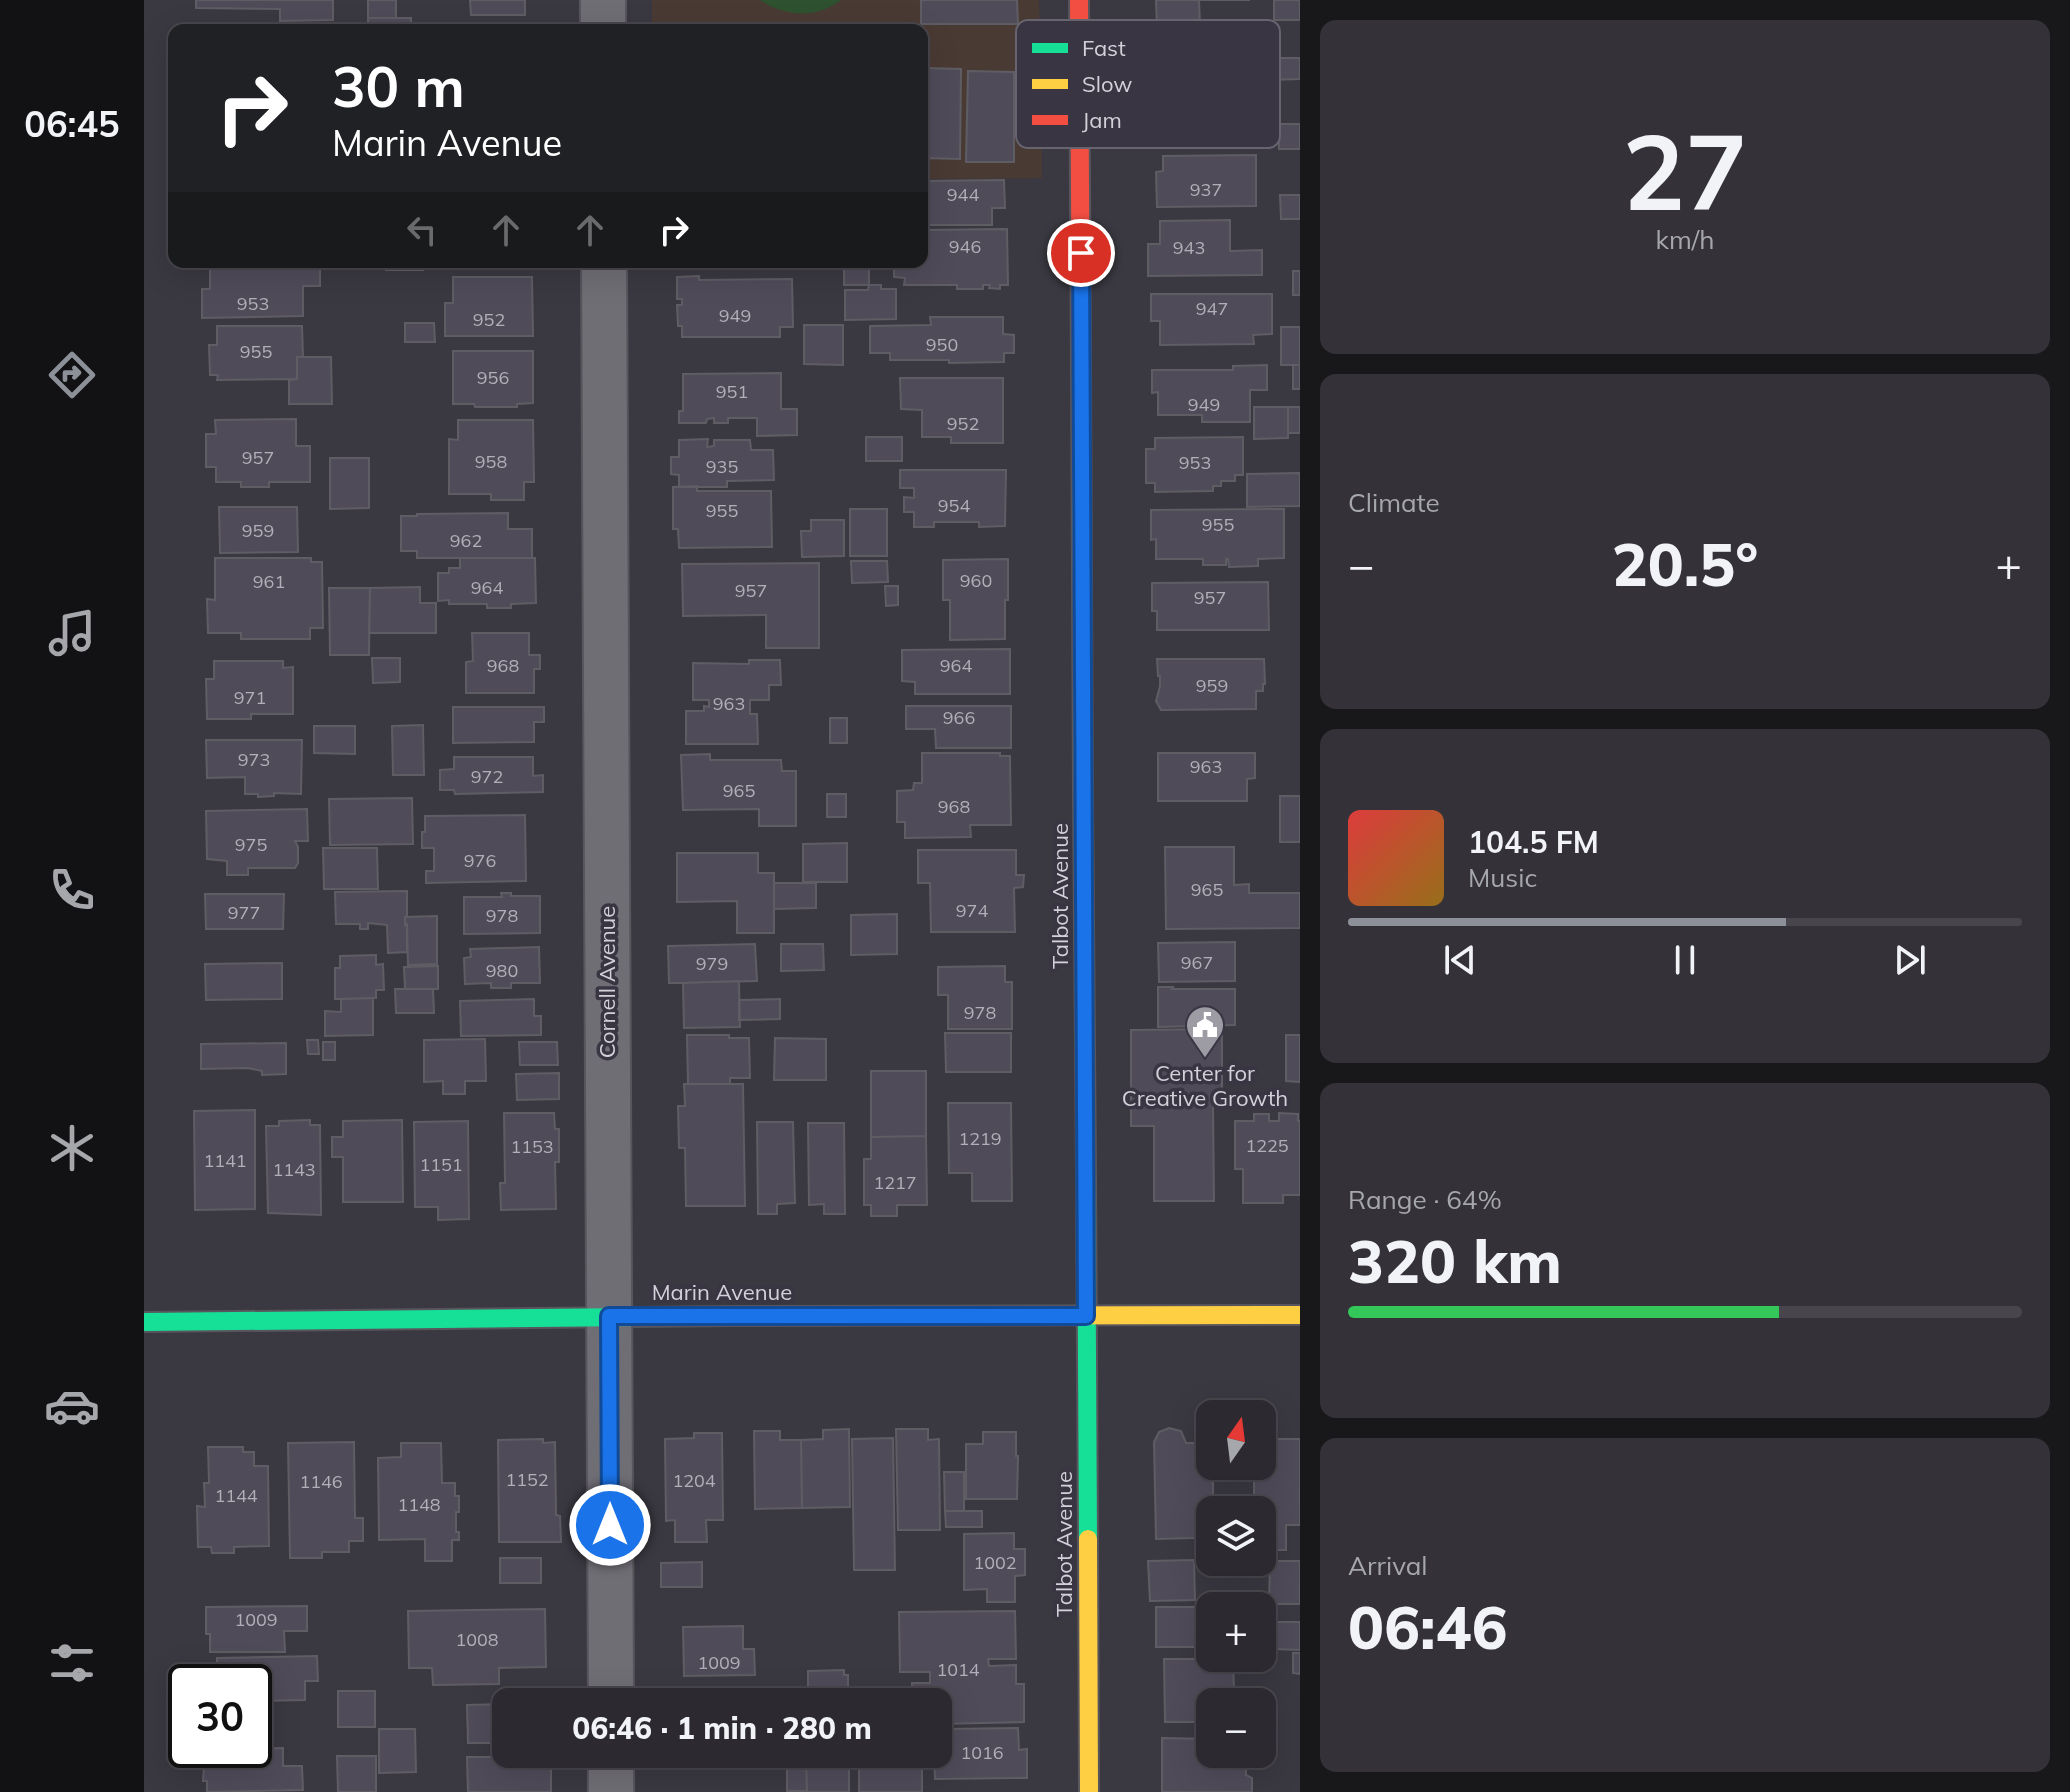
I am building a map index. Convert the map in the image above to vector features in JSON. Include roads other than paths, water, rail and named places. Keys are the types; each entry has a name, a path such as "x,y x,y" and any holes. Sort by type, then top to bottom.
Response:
{"street":[{"path":"603,0 603,24"},
{"name":"Talbot Avenue","path":"1079,0 1079,20"},
{"name":"Talbot Avenue","path":"1080,148 1089,1792"},
{"name":"Cornell Avenue","path":"604,268 611,1688"},
{"name":"Marin Avenue","path":"144,1322 609,1316 1300,1315"},
{"path":"611,1768 611,1792"}],"place":[{"name":"Center for Creative Growth","path":"1205,1059"}]}
